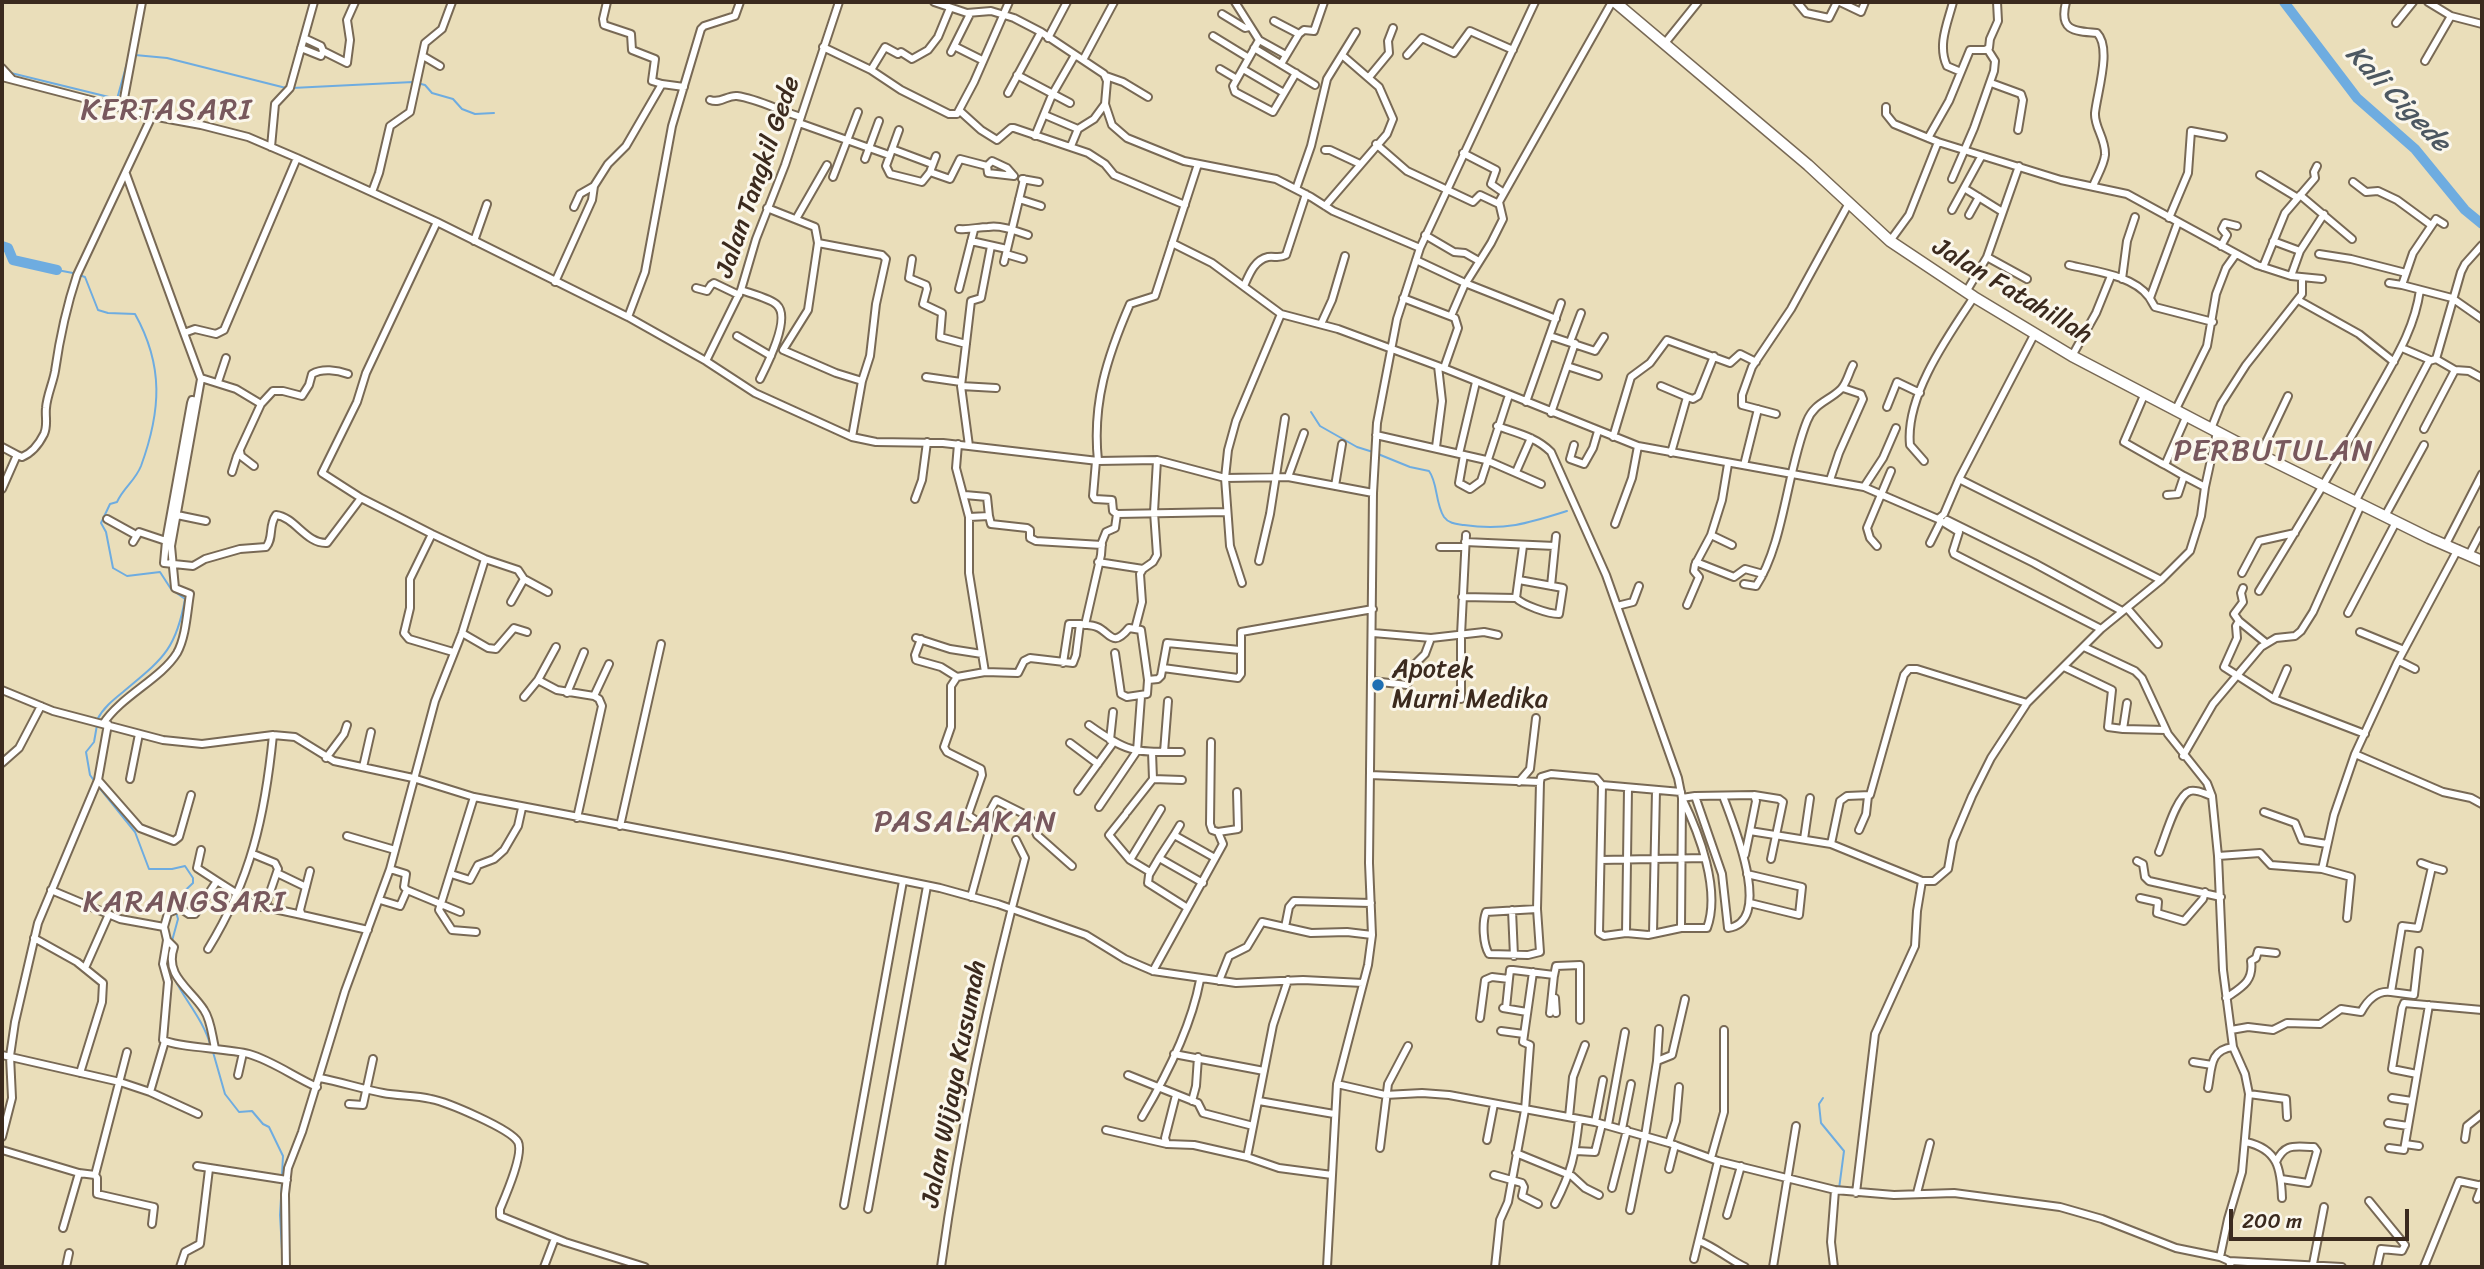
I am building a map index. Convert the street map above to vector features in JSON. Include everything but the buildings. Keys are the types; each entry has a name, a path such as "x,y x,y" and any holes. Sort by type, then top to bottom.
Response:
{"street":[{"path":"123,102 142,2"},
{"path":"271,147 275,104 290,89 314,2"},
{"path":"304,38 347,63 350,40 347,20 355,2"},
{"path":"372,192 389,129 393,122 409,114 426,41 443,27 452,2"},
{"path":"607,2 604,25 631,34 632,50 655,59 652,81 684,87"},
{"path":"628,317 645,272 671,131 701,29 736,16 740,2"},
{"name":"Jalan Tangkil Gede","path":"706,361 740,293 839,2"},
{"path":"934,2 970,14 991,11 1002,14 1041,32 1106,76 1123,82 1148,97"},
{"path":"822,47 872,70 901,90 955,115 960,111 1009,2"},
{"path":"1048,38 1067,2"},
{"path":"1083,60 1114,2"},
{"path":"1235,2 1259,40 1286,55"},
{"path":"1281,64 1299,34 1304,30 1314,32 1324,2"},
{"path":"1327,1267 1337,1084 1368,965 1372,935 1369,863 1376,435 1390,350 1424,236 1535,2"},
{"path":"1451,316 1465,283 1503,219 1499,204 1504,193 1614,2"},
{"name":"Jalan Fatahillah","path":"1614,2 1792,151 1890,241 1970,294 2072,356 2260,455 2443,544 2482,566"},
{"path":"1665,43 1698,2"},
{"path":"1797,2 1806,13 1829,18 1838,2 1861,12 1865,2"},
{"path":"1953,2 1945,25 1944,55 1947,66 1961,72"},
{"path":"1952,179 1991,83 1995,63 1988,50 1998,22 1997,2"},
{"path":"2066,2 2063,14 2066,23 2075,30 2096,33 2101,38 2103,72 2095,117 2105,153 2093,186"},
{"path":"2396,23 2413,2"},
{"path":"2428,2 2451,16 2482,24"},
{"path":"872,70 885,47 898,54 901,52 911,60 928,50 950,8"},
{"path":"970,14 953,49 982,60"},
{"path":"1223,14 1245,28 1249,27"},
{"path":"2425,61 2451,16"},
{"path":"1274,21 1299,34"},
{"path":"1370,76 1389,53 1388,41 1393,28"},
{"path":"1407,55 1422,38 1454,53 1470,31 1513,50"},
{"path":"1008,93 1041,32"},
{"path":"1296,189 1311,146 1327,79 1356,32"},
{"path":"1213,36 1249,58"},
{"path":"1259,40 1232,88 1235,92 1272,113 1296,73"},
{"path":"301,48 321,56 323,51"},
{"path":"1254,48 1315,85"},
{"path":"1928,138 1949,101 1970,50 1988,50"},
{"path":"1035,136 1052,94 1075,55"},
{"path":"1325,206 1387,134 1393,119 1379,87 1370,76 1342,55"},
{"path":"424,56 440,66"},
{"path":"2,68 12,79"},
{"path":"1220,69 1237,79"},
{"path":"1242,69 1284,93"},
{"path":"1017,75 1070,103"},
{"path":"1106,76 1105,104 1111,125 1127,138 1198,164 1264,176 1420,248"},
{"path":"2,77 123,102 152,116 248,137 437,222 628,317 706,361 755,393 852,437 876,442 958,444 1097,461 1157,460 1225,478 1289,477 1373,494"},
{"path":"1991,83 2021,94 2023,100 2018,130"},
{"path":"574,207 580,194 594,186 635,132 662,84"},
{"path":"710,100 721,102 736,96 869,148 932,164"},
{"path":"1071,146 1078,130 1094,119 1105,104"},
{"path":"1886,107 1886,114 1894,124 1938,142 2061,180 2136,197 2169,218 2263,267 2291,276 2322,279"},
{"path":"960,111 997,140 1011,128 1071,146 1101,161 1114,175 1185,205"},
{"path":"833,177 858,112"},
{"path":"1045,115 1078,130"},
{"path":"2,447 22,457 36,447 45,431 46,407 55,372 61,327 78,273 152,116"},
{"path":"865,159 878,121"},
{"path":"899,130 886,166 890,174 922,183 930,173 936,156"},
{"path":"2169,218 2188,173 2191,131 2223,137"},
{"path":"1890,241 1909,215 1938,142"},
{"path":"1376,144 1407,172 1473,202 1480,195 1499,204"},
{"path":"1325,150 1360,163"},
{"path":"1463,153 1496,170 1491,184 1504,193"},
{"path":"1952,209 1981,157"},
{"path":"184,333 195,329 216,334 223,330 297,158"},
{"path":"930,173 950,179 960,159 987,166"},
{"path":"987,166 992,161 1014,176"},
{"path":"1198,164 1155,296 1130,304 1111,348 1098,407 1093,496 1096,499 1111,499 1113,511 1117,514 1226,512"},
{"path":"796,219 827,165"},
{"path":"987,166 990,174 1039,182"},
{"path":"1924,461 1912,449 1909,441 1912,416 1933,364 1987,257 2019,166"},
{"path":"2263,267 2285,213 2315,178 2317,166"},
{"path":"2,1138 12,1098 10,1056 15,1022 34,938 51,890 98,780 101,723 177,654 190,594 175,588 171,552 174,518 201,377 126,173"},
{"path":"2260,175 2324,214 2352,239"},
{"path":"1006,255 1024,179"},
{"path":"2353,182 2366,192 2378,191 2397,200 2431,225"},
{"path":"555,282 592,200 594,186"},
{"path":"1964,188 2001,211"},
{"path":"1244,286 1253,268 1264,258 1282,258 1286,255 1306,194"},
{"path":"1969,215 1979,197"},
{"path":"1019,199 1041,206"},
{"path":"1776,414 1743,405 1741,401 1748,379 1791,309 1849,203"},
{"path":"474,241 487,204"},
{"path":"767,208 815,227 818,243 808,310 783,350 862,381"},
{"path":"2291,276 2300,251 2324,214"},
{"path":"2122,279 2127,242 2135,217"},
{"path":"2402,285 2413,253 2431,225 2437,219 2444,224"},
{"path":"437,222 366,373 357,402 323,469 323,474 361,498 432,534 485,559 518,570 524,579 548,592"},
{"path":"2150,298 2178,222"},
{"path":"2221,246 2227,235 2222,230 2225,223 2237,226"},
{"path":"969,446 961,384 971,301 981,298 989,226"},
{"path":"959,229 974,230 989,226 1012,229 1028,235"},
{"path":"959,289 962,259 974,230"},
{"path":"1424,236 1454,252 1465,253 1479,261"},
{"path":"971,241 1023,259"},
{"path":"2273,241 2300,251"},
{"path":"818,243 875,253 886,258 876,304 870,356 862,381 852,437"},
{"path":"1172,243 1198,255 1281,314 1321,324 1441,367 1638,446 1728,464 1791,472 1864,487 1880,493 2034,563 2125,610 2158,645"},
{"path":"2183,755 2213,704 2266,643 2276,638 2295,636 2313,612 2358,504 2433,359 2465,264 2482,245"},
{"path":"2176,409 2207,346 2216,294 2226,268 2236,254"},
{"path":"2319,254 2406,273"},
{"path":"1321,324 1332,300 1345,256"},
{"path":"1987,257 2027,279"},
{"path":"912,259 909,278 926,285 927,289 923,304 942,313 940,337 966,344"},
{"path":"1416,260 1556,320"},
{"path":"2069,265 2122,279 2150,298 2154,306 2213,322"},
{"path":"2072,356 2096,313 2111,276"},
{"path":"1750,831 1831,844 1922,881 1934,881 1948,869 1953,841 1972,796 1991,758 2026,703 2101,629 2161,580 2193,546 2221,404 2246,365 2298,300 2303,291 2302,278"},
{"path":"696,288 707,292 715,283 779,306 780,329 760,379"},
{"path":"2389,283 2452,298 2482,319"},
{"path":"2259,591 2324,486 2402,348 2414,321 2420,290"},
{"path":"1404,298 1455,318 1458,328 1441,367 1442,401 1436,447"},
{"path":"2298,300 2359,334 2394,362"},
{"path":"1526,402 1561,303"},
{"path":"1551,412 1581,313"},
{"path":"1242,583 1230,550 1226,512 1225,478 1231,435 1281,314"},
{"path":"1930,543 1959,479 2034,335"},
{"path":"737,336 771,356"},
{"path":"1550,336 1595,351 1604,337"},
{"path":"1613,437 1631,377 1650,363 1667,340 1731,363 1741,354 1756,362"},
{"path":"2402,348 2455,370 2481,375"},
{"path":"1661,386 1693,400 1698,396 1714,356"},
{"path":"218,382 226,358"},
{"path":"1744,584 1756,586 1763,573 1811,412 1818,404 1843,388 1853,365"},
{"path":"1567,366 1598,376"},
{"path":"2424,429 2455,370"},
{"path":"232,472 261,404 273,391 302,396 311,376 317,372 336,371 348,374"},
{"path":"201,377 218,382 261,404"},
{"path":"926,377 996,388"},
{"path":"1476,382 1461,455 1459,480 1461,485 1468,489 1481,481 1509,395"},
{"path":"1886,407 1897,382 1920,393"},
{"path":"1830,480 1863,399 1861,394 1843,388"},
{"path":"2145,393 2124,442 2205,487"},
{"path":"2260,455 2288,396"},
{"path":"1671,453 1686,397"},
{"path":"1744,466 1758,409"},
{"path":"2165,465 2186,415"},
{"path":"1259,561 1270,514 1285,418"},
{"path":"1497,426 1542,444 1551,452 1562,474 1620,605 1686,796 1709,880 1708,926 1705,929 1681,928 1653,934 1626,933 1604,936 1599,933 1602,785 1596,778 1551,774 1541,777 1540,782 1537,909 1540,952 1528,956 1489,954 1486,948 1486,912 1537,909"},
{"path":"1864,487 1883,458 1896,429"},
{"path":"1574,445 1570,459 1584,464 1598,431"},
{"path":"1289,477 1304,433"},
{"path":"1376,435 1486,460 1541,484"},
{"path":"1516,472 1531,438"},
{"path":"915,499 922,480 927,442"},
{"path":"958,444 956,468 969,517 969,573 985,673"},
{"path":"1335,486 1342,444"},
{"path":"2385,516 2424,445"},
{"path":"1615,524 1632,478 1638,446"},
{"path":"1279,448 1297,452"},
{"path":"240,450 241,456 254,466"},
{"path":"2,489 17,455"},
{"path":"1135,629 1142,602 1140,576 1157,555 1154,512 1157,460"},
{"path":"1687,605 1699,578 1694,570 1696,562 1710,535 1722,500 1728,464"},
{"path":"1877,546 1870,538 1867,528 1891,471"},
{"path":"2443,544 2482,474"},
{"path":"2167,495 2178,494 2184,476"},
{"path":"1959,479 2161,580"},
{"path":"965,495 987,497 990,524 1029,529 1030,538 1036,541 1102,545"},
{"path":"174,518 166,541 164,563 174,569 193,566 205,559 240,549 266,547 276,515 283,517 314,540 327,542 361,498"},
{"path":"982,654 956,650 918,638 915,655 916,660 941,667 957,677 985,673 1018,673 1024,661 1030,659 1073,663 1102,545 1106,532 1115,528 1117,514"},
{"path":"969,517 989,516"},
{"path":"174,518 206,522"},
{"path":"107,519 135,538 139,531 166,541"},
{"path":"1940,519 1959,532 1954,554 2101,629"},
{"path":"2348,612 2396,522"},
{"path":"2469,555 2482,530"},
{"path":"2242,573 2259,541 2295,533"},
{"path":"432,534 410,579 410,608 404,634 409,639 453,652"},
{"path":"1710,535 1732,545"},
{"path":"1550,586 1556,536"},
{"path":"1440,547 1465,541 1555,546"},
{"path":"1461,699 1465,541"},
{"path":"1516,598 1523,546"},
{"path":"2322,869 2343,783 2355,754 2404,650 2457,551"},
{"name":"Jalan Fatahillah","path":"2457,551 2482,561"},
{"path":"286,1267 283,1180 320,1078 345,991 380,900 435,701 462,633 485,559"},
{"path":"1098,562 1143,569"},
{"path":"1696,562 1734,577 1745,569 1763,573"},
{"path":"511,602 524,579"},
{"path":"1462,597 1516,598 1538,610 1558,614 1564,589 1519,580"},
{"path":"1620,605 1634,601 1639,586"},
{"path":"2243,588 2243,602 2234,614 2266,643"},
{"path":"1163,668 1238,678 1241,674 1241,632 1373,610"},
{"path":"2239,621 2235,631 2237,638 2224,666 2274,699 2365,734"},
{"path":"1063,663 1069,624 1098,627 1105,635 1113,638 1120,637 1129,628 1142,632 1148,691 1141,697 1121,694 1115,653"},
{"path":"462,633 488,648 496,649 514,628 527,632"},
{"path":"1373,633 1431,638 1484,632 1498,635"},
{"path":"2360,632 2404,650"},
{"path":"1372,681 1407,685 1415,664 1425,654 1431,638"},
{"path":"1148,680 1158,679 1163,668 1167,643 1241,650"},
{"path":"620,825 661,644"},
{"path":"524,697 538,680 556,647"},
{"path":"2084,647 2135,671 2144,682 2166,730 2207,783 2212,796 2226,998 2233,1047 2245,1074 2249,1094 2242,1172 2220,1257"},
{"path":"566,693 584,652"},
{"path":"2399,661 2415,669"},
{"path":"594,696 609,664"},
{"path":"2064,667 2112,690 2107,726 2166,730"},
{"path":"2274,699 2287,668"},
{"path":"1859,830 1866,814 1868,796 1903,675 1909,669 1917,669 2026,703"},
{"path":"957,677 951,686 951,727 944,747 949,753 981,769 982,775 968,815 988,829"},
{"path":"538,680 566,693 594,696 601,702 600,720 577,818"},
{"path":"2,690 41,706 173,742 202,744 273,735 295,737 304,740 326,758 413,778 474,797 927,886 1014,909 1086,936 1125,959 1153,971 1248,983 1288,980 1363,983"},
{"path":"1099,807 1138,751 1141,697"},
{"path":"1164,752 1168,701"},
{"path":"2123,729 2127,703"},
{"path":"2,763 25,738 41,706"},
{"path":"1078,791 1112,742 1113,712"},
{"path":"1519,782 1530,769 1536,718"},
{"path":"326,758 344,734 347,725"},
{"path":"1089,725 1126,750 1181,752"},
{"path":"363,767 371,732"},
{"path":"130,779 139,734"},
{"path":"208,949 238,894 253,854 267,789 273,735"},
{"path":"1211,742 1212,830 1217,832 1238,829 1237,792"},
{"path":"1070,743 1098,764"},
{"path":"1150,872 1130,860 1109,835 1153,779 1152,752"},
{"path":"2355,754 2443,792 2471,798 2482,804"},
{"path":"1370,775 1540,782"},
{"path":"1153,779 1182,780"},
{"path":"98,780 139,828 174,841 179,837 191,795"},
{"path":"1602,785 1686,796 1754,795 1782,800 1771,859"},
{"path":"1626,933 1629,788"},
{"path":"1653,934 1656,790"},
{"path":"2160,852 2175,810 2184,795 2191,790 2197,790 2212,796"},
{"path":"1745,855 1756,801 1754,795"},
{"path":"1681,928 1686,796"},
{"path":"1686,796 1722,874 1728,928 1736,926 1748,914 1750,903 1745,855 1723,796"},
{"path":"1831,844 1840,801 1847,796 1868,796"},
{"path":"474,797 439,910 452,930 476,932"},
{"path":"1804,839 1810,798"},
{"path":"971,897 990,811 997,800 1026,815 1037,835 1072,866"},
{"path":"451,874 470,880 478,865 501,854 517,828 522,808"},
{"path":"1130,860 1161,809"},
{"path":"2264,812 2295,822 2302,840 2327,844"},
{"path":"1180,825 1147,881 1150,886 1186,907"},
{"path":"1153,971 1223,844 1217,832"},
{"path":"1174,835 1215,858"},
{"path":"346,836 395,850"},
{"name":"Jalan Wijaya Kusumah","path":"941,1267 995,974 1026,856 1016,840"},
{"path":"201,850 197,868 258,906 368,930"},
{"path":"2218,856 2260,853 2271,865 2322,869 2351,877 2347,918"},
{"path":"253,854 275,863 278,873 265,907"},
{"path":"1159,858 1203,883"},
{"path":"1601,860 1705,858"},
{"path":"2137,861 2143,864 2145,877 2149,881 2221,897"},
{"path":"2421,863 2444,870"},
{"path":"2391,992 2402,926 2418,928 2432,867"},
{"path":"390,869 406,874 404,887 407,890 460,912"},
{"path":"302,915 300,910 310,871"},
{"path":"278,873 306,887"},
{"path":"1747,874 1802,887 1799,915 1750,903"},
{"path":"150,1092 165,1041 162,1034 168,980 167,963 174,947 169,942 164,927 166,916 170,911 180,908 191,914 217,881"},
{"path":"845,1205 903,881"},
{"path":"1856,1193 1875,1034 1917,938 1917,911 1922,881"},
{"path":"868,1209 927,886"},
{"path":"51,890 131,922 164,927"},
{"path":"380,900 400,906 407,890"},
{"path":"2140,898 2158,902 2157,913 2184,921 2203,899 2205,892"},
{"path":"1285,927 1289,907 1294,901 1371,903"},
{"path":"1512,910 1514,956"},
{"path":"85,968 109,914"},
{"path":"1219,981 1229,956 1247,947 1261,923 1311,933 1347,932 1372,935"},
{"path":"34,938 85,968 103,983 104,989 91,1042 80,1073"},
{"path":"2226,998 2249,979 2251,961 2256,958 2258,951 2276,953"},
{"path":"2231,1030 2248,1027 2273,1030 2287,1023 2320,1024 2341,1009 2361,1012 2374,996 2386,991 2414,995 2420,951"},
{"path":"167,963 206,1012 213,1048"},
{"path":"1553,1013 1556,966 1580,965 1580,1020"},
{"path":"1527,1012 1504,1008 1510,970 1554,975"},
{"path":"1495,1267 1500,1225 1508,1202 1525,1110 1531,1057 1530,1045 1522,1042 1533,972"},
{"path":"1480,1018 1485,980 1492,977 1509,979"},
{"path":"1142,1117 1159,1089 1195,1006 1200,979"},
{"path":"1247,1157 1276,1012 1288,980"},
{"path":"1657,1060 1672,1055 1685,999"},
{"path":"2417,1074 2392,1069 2404,1003 2482,1010"},
{"path":"2389,1148 2404,1150 2429,1004"},
{"path":"1630,1210 1645,1136 1659,1029"},
{"path":"1694,1259 1724,1112 1724,1030"},
{"path":"1501,1031 1524,1034"},
{"path":"1576,1151 1595,1152 1625,1032"},
{"path":"165,1041 243,1053 265,1060 297,1079 317,1087"},
{"path":"1569,1117 1573,1077 1585,1045"},
{"path":"1380,1148 1385,1095 1392,1074 1408,1046"},
{"path":"2208,1088 2212,1065 2219,1050 2233,1047"},
{"path":"127,1052 95,1175 96,1193 154,1207 152,1224"},
{"path":"238,1075 243,1053"},
{"path":"1174,1054 1264,1071"},
{"path":"2,1055 120,1082 150,1092 198,1114"},
{"path":"1192,1101 1198,1057"},
{"path":"349,1104 363,1105 373,1059"},
{"path":"2193,1062 2212,1065"},
{"path":"1128,1075 1200,1104 1203,1113 1253,1126"},
{"path":"320,1078 438,1101 471,1114 515,1139 519,1148 515,1169 500,1209 500,1216 555,1238 645,1267"},
{"path":"1602,1124 1603,1080"},
{"path":"1337,1084 1385,1095 1449,1095 1579,1119 1672,1144 1715,1160 1838,1190 1856,1193 1954,1193 2080,1211 2176,1248 2220,1257 2230,1264 2313,1264 2339,1267"},
{"path":"1612,1188 1625,1130 1631,1084"},
{"path":"1669,1169 1679,1087"},
{"path":"2249,1094 2286,1098 2287,1117"},
{"path":"1167,1144 1165,1138 1176,1096"},
{"path":"2392,1098 2412,1101"},
{"path":"1259,1101 1334,1114"},
{"path":"1487,1140 1494,1104"},
{"path":"2465,1139 2467,1126 2482,1114"},
{"path":"1555,1204 1570,1175 1576,1151 1579,1119"},
{"path":"2388,1122 2408,1126"},
{"path":"1773,1267 1796,1126"},
{"path":"1106,1130 1167,1144 1194,1145 1247,1157 1279,1168 1332,1175"},
{"path":"2246,1142 2266,1149 2276,1162 2281,1179 2282,1198"},
{"path":"1917,1193 1930,1143"},
{"path":"2405,1144 2419,1146"},
{"path":"2276,1162 2280,1153 2287,1148 2314,1147 2317,1151 2308,1183 2281,1179"},
{"path":"2,1150 79,1173 95,1175"},
{"path":"1516,1153 1570,1175 1585,1188 1599,1195"},
{"path":"197,1166 283,1180"},
{"path":"1727,1215 1741,1166"},
{"path":"180,1267 185,1252 200,1244 209,1169"},
{"path":"64,1228 79,1173"},
{"path":"1494,1175 1524,1185 1524,1197 1538,1204"},
{"path":"2424,1267 2459,1181 2482,1188 2477,1199"},
{"path":"1834,1267 1831,1242 1838,1190"},
{"path":"2369,1202 2405,1245 2402,1251 2381,1249 2377,1267"},
{"path":"2313,1264 2324,1206"},
{"path":"544,1267 555,1238"},
{"path":"1699,1241 1712,1247 1724,1258 1745,1267"},
{"path":"66,1267 69,1253"}],"waterway":[{"name":"Kali Cigede","path":"2284,2 2357,98 2415,149 2465,210 2482,224"},
{"path":"135,55 167,58 286,88"},
{"path":"2,63 11,73 117,99 129,56"},
{"path":"292,88 413,82 425,85 432,93 453,99 462,109 475,114 494,113"},
{"path":"2,246 8,248 13,260 57,270"},
{"path":"57,270 73,273"},
{"path":"79,275 85,277 98,310 135,314 151,352 155,370 156,407 141,466 117,502 110,504 101,523 106,532 113,568 127,576 160,572 171,589 185,599 177,631 165,653 108,705 97,720"},
{"path":"1311,412 1320,426 1357,447 1373,452"},
{"path":"1378,454 1410,467 1429,471 1441,511 1446,519 1453,523 1479,527 1505,526 1567,511"},
{"path":"95,782 90,775 86,752 94,742 97,725"},
{"path":"98,786 135,832 149,869 185,866 193,878 193,883 174,901 175,907"},
{"path":"172,941 178,919 176,912"},
{"path":"167,962 177,984 202,1024 211,1047"},
{"path":"213,1052 225,1094 239,1112 252,1111 269,1127 283,1156 282,1175"},
{"path":"1823,1098 1819,1104 1821,1123 1844,1151 1837,1204"},
{"path":"282,1181 280,1215 283,1267"},
{"path":"1835,1227 1835,1245"}],"place":[{"name":"Apotek Murni Medika","path":"1378,685"}],"district":[{"name":"KERTASARI","path":"167,111"},
{"name":"PERBUTULAN","path":"2274,452"},
{"name":"PASALAKAN","path":"966,823"},
{"name":"KARANGSARI","path":"185,903"}]}
